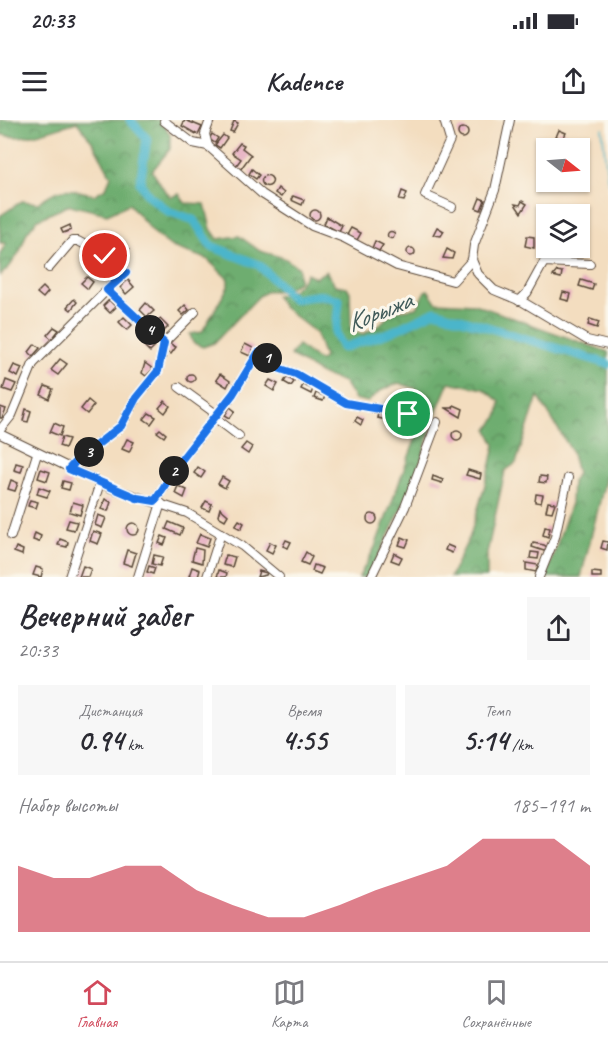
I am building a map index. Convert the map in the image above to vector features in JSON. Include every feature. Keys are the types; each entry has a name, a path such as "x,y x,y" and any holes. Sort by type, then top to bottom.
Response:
{"street":[{"path":"208,146 205,134 210,120"},
{"path":"444,120 450,140 425,195 452,207"},
{"path":"510,120 495,190 474,245 472,260 478,274 494,290 519,301 587,340 608,345"},
{"path":"164,121 193,143 208,146 262,194 312,226 344,238 398,266 453,281 472,260"},
{"path":"50,268 72,241 105,256 126,273 33,364 12,415 0,432 37,454 100,483 137,498 158,502 188,513 242,546 278,577"},
{"path":"519,301 527,293 544,262 590,264"},
{"path":"107,290 164,343"},
{"path":"69,469 121,426 136,398 158,371 164,343 195,312"},
{"path":"138,577 158,502 178,464 258,353 263,353 278,368 296,374 346,403 408,414"},
{"path":"179,387 212,411 214,417 239,436"},
{"path":"371,577 405,507 437,422"},
{"path":"11,536 37,454"},
{"path":"539,577 555,537 568,478"},
{"path":"69,577 100,483"},
{"path":"207,577 221,533"}],"green space":[{"path":"0,120 159,120 170,134 170,149 152,171 165,191 171,197 179,194 185,203 205,204 211,229 218,239 239,236 260,251 284,258 299,268 299,281 284,291 267,291 259,296 214,343 203,347 193,343 190,334 202,332 228,287 228,279 207,259 172,247 156,235 129,204 107,214 70,205 38,219 27,232 20,251 10,266 0,276 0,254 6,243 0,243 0,216 22,201 38,203 58,191 77,190 94,195 106,188 111,176 93,143 77,122 38,134 19,137 0,134"},
{"path":"326,271 335,285 347,287 350,292 351,330 363,334 377,327 394,311 417,308 425,291 428,290 436,302 474,304 608,352 608,469 581,577 546,577 571,503 572,482 577,473 571,450 538,396 516,463 505,471 487,553 487,577 450,577 470,536 491,464 495,445 488,430 498,415 500,402 484,389 449,382 437,410 413,485 368,577 359,577 375,547 417,435 424,408 417,389 399,383 380,391 368,402 355,399 344,382 321,374 290,355 298,345 320,361 324,357 316,333 283,307 276,296 294,288 307,273 315,278"}],"building":[{"path":"185,120 202,127 198,135 182,126"},
{"path":"234,121 238,123 233,132 230,131"},
{"path":"463,128 467,129 467,137 463,138 459,137 458,133 459,129"},
{"path":"559,130 566,133 564,138 556,137"},
{"path":"212,134 218,138 215,143 209,139"},
{"path":"223,135 227,138 220,148 215,145"},
{"path":"240,143 244,145 242,148 251,155 240,170 235,167 241,159 232,153"},
{"path":"252,169 259,175 256,179 249,174"},
{"path":"267,176 271,177 271,185 267,186 263,185 262,181 263,177"},
{"path":"278,188 284,193 281,197 275,193"},
{"path":"402,191 407,193 404,201 399,200"},
{"path":"293,196 304,200 302,205 291,200"},
{"path":"480,198 485,200 481,210 476,208"},
{"path":"522,201 527,204 521,213 515,204 520,205"},
{"path":"315,210 319,211 319,219 315,220 311,219 310,215 311,211"},
{"path":"327,217 342,226 339,232 324,224"},
{"path":"70,225 71,230 63,233 61,229"},
{"path":"437,227 444,231 441,236 433,235"},
{"path":"351,228 361,233 357,240 347,235"},
{"path":"391,231 395,235 391,239 387,235"},
{"path":"527,236 534,237 534,248 525,246"},
{"path":"375,241 383,245 379,251 372,248"},
{"path":"122,244 129,250 125,254 118,249"},
{"path":"411,248 415,252 411,256 407,252"},
{"path":"447,249 454,253 452,259 443,258"},
{"path":"112,270 117,274 110,282 105,278"},
{"path":"557,271 562,272 561,278 553,276"},
{"path":"87,277 93,282 88,289 81,283"},
{"path":"128,280 134,287 126,294 120,287"},
{"path":"581,280 594,284 592,290 579,286"},
{"path":"43,287 48,292 43,298 37,293"},
{"path":"563,292 571,294 569,301 561,299"},
{"path":"74,299 77,302 71,310 67,307"},
{"path":"109,300 116,307 110,313 103,306"},
{"path":"146,303 154,311 147,317 140,310"},
{"path":"185,305 189,310 183,315 179,311"},
{"path":"124,317 132,325 127,330 119,322"},
{"path":"160,319 168,327 161,334 153,326"},
{"path":"590,319 599,322 597,328 588,325"},
{"path":"54,327 59,330 52,339 47,335"},
{"path":"147,340 155,347 150,352 143,345"},
{"path":"169,343 176,347 171,354 164,349"},
{"path":"35,344 40,348 33,356 29,352"},
{"path":"245,344 253,348 250,356 241,352"},
{"path":"60,359 67,364 58,375 51,370"},
{"path":"263,359 269,364 265,368 259,362"},
{"path":"145,363 153,369 146,376 142,373"},
{"path":"14,365 22,368 18,377 10,373"},
{"path":"191,374 195,378 191,382 187,378"},
{"path":"220,374 230,381 227,387 216,380"},
{"path":"287,377 294,382 291,386 284,382"},
{"path":"6,380 16,384 12,392 3,389"},
{"path":"270,380 278,384 274,391 266,386"},
{"path":"303,385 313,389 311,394 301,389"},
{"path":"45,386 53,389 49,399 41,395"},
{"path":"316,393 325,396 323,401 314,398"},
{"path":"400,396 407,398 404,407 398,405"},
{"path":"88,400 94,405 87,414 81,409"},
{"path":"165,401 170,406 165,413 159,408"},
{"path":"454,405 463,409 461,417 446,408 453,408"},
{"path":"0,407 6,409 2,418 0,418"},
{"path":"230,407 235,411 230,418 225,415"},
{"path":"26,409 31,411 28,422 23,421"},
{"path":"149,413 156,417 151,424 144,419"},
{"path":"378,413 388,415 387,420 377,418"},
{"path":"357,417 363,420 361,425 355,421"},
{"path":"54,423 63,427 60,436 50,432"},
{"path":"160,429 166,434 164,437 157,432"},
{"path":"457,430 462,435 457,440 452,435"},
{"path":"62,437 69,439 65,448 59,446"},
{"path":"127,439 134,442 129,452 122,449"},
{"path":"246,443 252,447 248,454 241,449"},
{"path":"16,463 23,465 21,472 14,470"},
{"path":"198,467 205,472 201,478 194,473"},
{"path":"41,469 50,472 47,481 38,478"},
{"path":"468,470 481,474 480,479 466,475"},
{"path":"433,476 443,480 442,483 432,480"},
{"path":"540,476 547,477 546,483 539,482"},
{"path":"222,477 229,481 225,488 218,484"},
{"path":"11,480 18,483 15,491 8,489"},
{"path":"63,481 71,483 69,490 61,488"},
{"path":"178,486 187,490 184,498 175,493"},
{"path":"39,487 50,491 47,497 37,494"},
{"path":"536,494 543,495 541,503 535,502"},
{"path":"105,499 111,502 108,511 101,509"},
{"path":"30,500 38,502 36,508 28,506"},
{"path":"206,501 212,504 209,511 202,508"},
{"path":"73,502 83,505 80,515 70,512"},
{"path":"548,502 555,503 552,512 546,511"},
{"path":"220,508 228,515 225,520 218,516"},
{"path":"372,514 377,519 372,524 367,519"},
{"path":"98,515 106,518 102,528 95,525"},
{"path":"69,520 77,522 74,530 66,528"},
{"path":"239,520 244,523 241,529 235,526"},
{"path":"169,522 183,528 180,535 166,529"},
{"path":"135,523 139,529 135,535 131,535 127,527"},
{"path":"545,527 550,528 548,537 543,535"},
{"path":"93,531 102,534 98,544 90,541"},
{"path":"35,533 41,536 39,542 33,540"},
{"path":"200,534 210,538 207,547 196,543"},
{"path":"162,536 167,538 164,545 159,543"},
{"path":"402,537 409,540 406,547 399,545"},
{"path":"60,539 68,542 67,547 58,545"},
{"path":"286,540 291,542 288,548 283,546"},
{"path":"603,541 608,542 607,550 601,548"},
{"path":"270,542 276,545 272,553 266,550"},
{"path":"533,543 544,545 548,548 547,552 532,547"},
{"path":"447,545 454,548 452,553 445,550"},
{"path":"16,547 23,550 22,555 14,552"},
{"path":"195,548 203,550 202,563 192,560"},
{"path":"127,550 136,553 132,566 123,563"},
{"path":"306,552 312,557 308,565 301,562"},
{"path":"531,552 539,553 538,559 530,558"},
{"path":"394,553 402,557 399,563 391,560"},
{"path":"154,555 163,557 160,566 152,564"},
{"path":"226,555 235,557 232,567 223,565"},
{"path":"526,563 538,565 536,572 526,570"},
{"path":"314,565 323,568 320,574 312,571"},
{"path":"83,566 91,569 88,577 79,577"},
{"path":"149,566 155,568 153,574 147,572"},
{"path":"36,567 43,569 41,577 33,575"},
{"path":"192,567 200,570 198,577 189,576"},
{"path":"219,570 227,573 226,577 217,577"},
{"path":"259,571 267,573 257,577"},
{"path":"592,572 601,573 601,577 592,577"}],"waterway":[{"name":"Корыжа","path":"130,120 147,139 140,183 149,196 168,211 194,220 211,246 259,265 293,299 322,295 339,300 336,334 343,348 391,332 435,311 608,364"},
{"path":"602,128 608,183"}],"route":[{"path":"105,256 126,273 107,290 164,343 158,371 136,398 121,426 69,469 137,498 155,501 178,464 233,394 258,353 263,353 278,368 296,374 346,403 408,414"}]}
